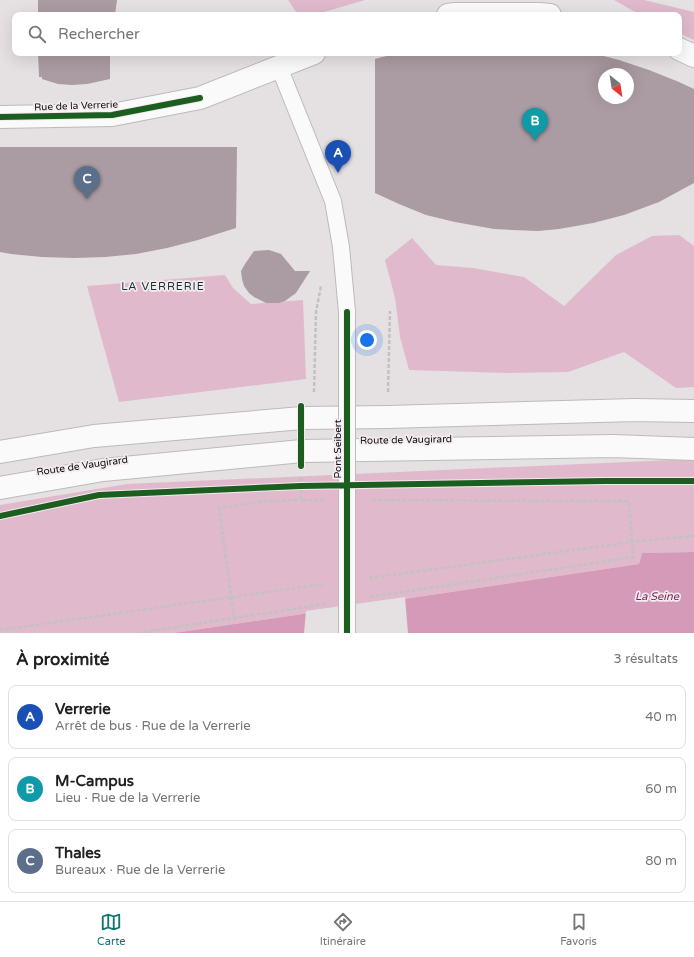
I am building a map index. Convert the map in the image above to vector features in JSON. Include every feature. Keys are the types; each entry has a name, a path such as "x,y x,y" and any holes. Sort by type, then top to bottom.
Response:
{"main road":[{"path":"682,50 694,56"},
{"name":"Rue de la Verrerie","path":"0,117 112,115 200,98 306,56"},
{"path":"0,452 94,436 302,418 635,410 694,411"},
{"name":"Route de Vaugirard","path":"0,488 103,470 302,451 613,446 694,449"}],"lane":[{"name":"Pont Seibert","path":"279,67 333,201 341,247 347,312 347,633"}],"path":[{"path":"314,394 316,312 321,285"},
{"path":"388,417 390,311"},
{"path":"301,486 301,500"},
{"path":"293,487 309,486"},
{"path":"234,618 219,508 269,501 325,500"},
{"path":"365,500 629,500 634,557 367,598"},
{"path":"138,633 328,604"}],"shaded area":[{"path":"288,0 365,0 324,12 296,12"},
{"path":"614,0 644,0 694,12 694,40 682,34 682,12 635,12"},
{"path":"679,235 694,246 694,387 676,388 624,352 568,372 507,373 409,370 400,337 395,298 385,260 412,238 436,265 473,268 524,277 564,306 616,255 652,236"},
{"path":"225,275 233,288 251,304 303,300 306,379 119,402 87,286"},
{"path":"694,459 694,552 642,553 639,564 174,633 0,633 0,505 127,484"}],"water":[{"name":"La Seine","path":"694,552 694,633 174,633 639,564 642,553"}],"pier":[{"path":"405,597 408,633 304,633 306,611"}],"building":[{"path":"38,0 117,0 115,12 38,12"},
{"path":"38,56 110,56 110,79 87,84 72,85 58,84 39,77"},
{"path":"386,56 604,56 649,70 694,89 694,183 659,202 624,215 593,223 538,231 494,229 455,222 426,215 375,193 375,59"},
{"path":"0,147 237,147 236,228 198,240 136,254 74,258 42,257 0,252"},
{"path":"269,250 281,254 295,271 310,271 296,293 285,301 279,303 266,303 254,297 244,286 242,279 241,271 254,251"}],"cycle path":[{"path":"0,117 112,115 200,98"},
{"path":"347,312 347,633"},
{"path":"301,406 301,466"},
{"path":"0,516 99,495 301,486 694,481"}],"place":[{"name":"M-Campus","path":"535,141"},
{"name":"Verrerie","path":"338,173"},
{"name":"Thales","path":"87,199"}],"district":[{"name":"LA VERRERIE","path":"163,286"}]}
